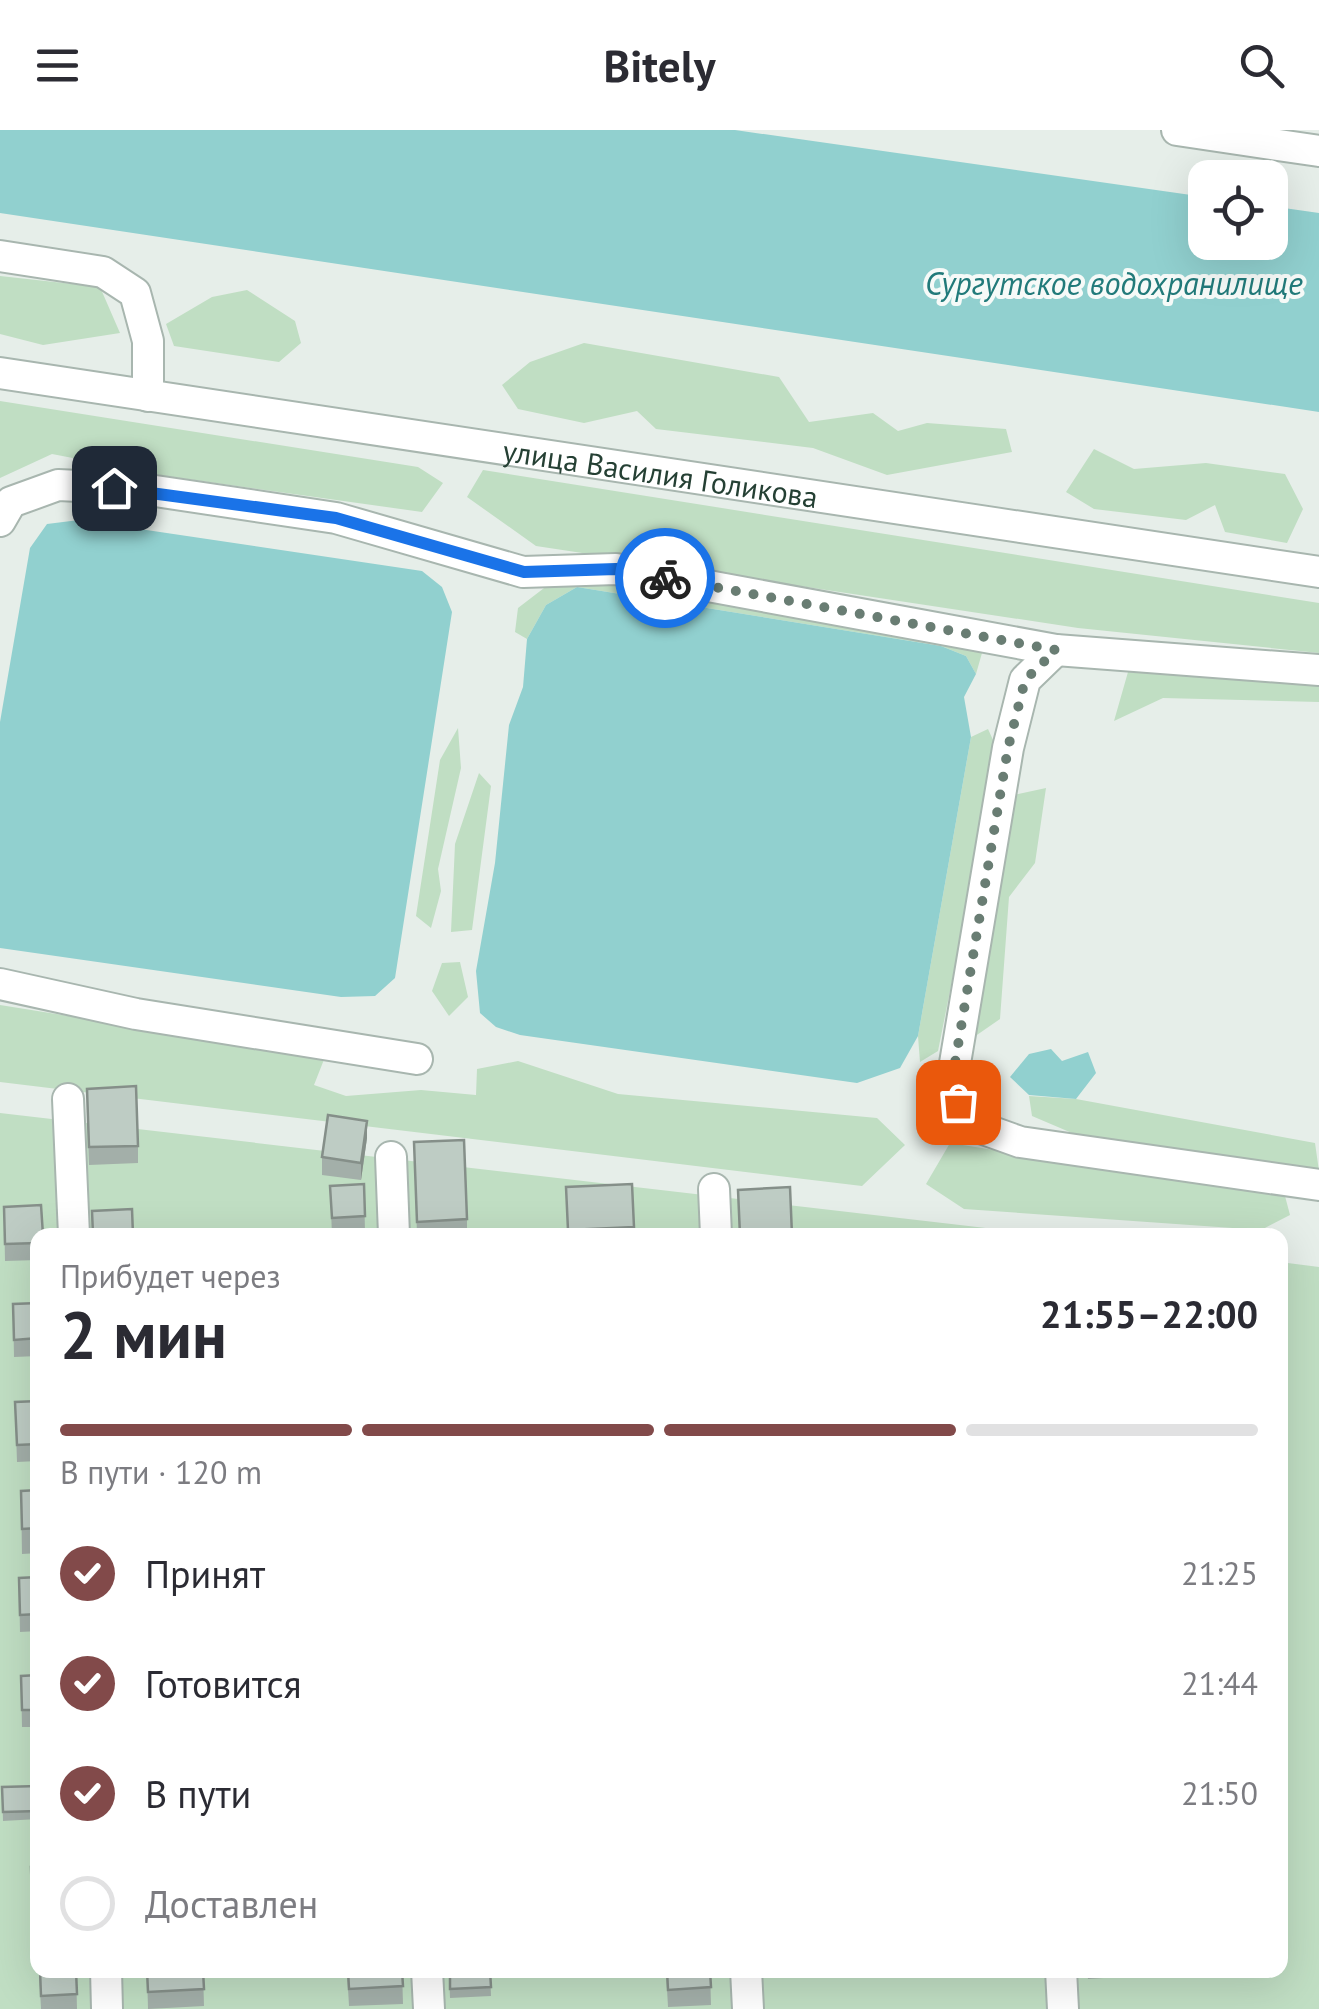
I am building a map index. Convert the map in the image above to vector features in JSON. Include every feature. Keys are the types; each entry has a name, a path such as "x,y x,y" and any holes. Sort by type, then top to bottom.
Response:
{"street":[{"path":"1176,130 1319,152"},
{"path":"0,256 103,272 134,293 148,340 148,396"},
{"name":"улица Василия Голикова","path":"0,372 1319,572"},
{"path":"0,521 12,502 58,485 142,490 336,518 524,572 616,569 1056,650 1319,670"},
{"path":"1056,650 1025,680 1008,748 952,1081 964,1122 1020,1142 1319,1185"},
{"path":"0,984 136,1014 416,1058"},
{"path":"68,1099 74,1228"},
{"path":"391,1157 394,1228"},
{"path":"714,1189 716,1228"},
{"path":"106,1978 107,2009"},
{"path":"427,1978 429,2009"},
{"path":"746,1978 748,2009"},
{"path":"1061,1978 1063,2009"}],"green space":[{"path":"0,276 100,287 120,333 43,345 0,334"},
{"path":"247,290 295,321 301,343 279,362 174,346 166,324 212,297"},
{"path":"584,343 779,377 809,422 873,413 898,431 927,423 1006,429 1012,452 887,475 813,448 656,429 637,411 584,423 518,409 502,385 530,362"},
{"path":"0,401 418,467 443,483 422,512 166,476 52,454 0,478"},
{"path":"1094,449 1134,469 1206,463 1285,474 1303,509 1287,543 1225,532 1215,505 1186,520 1094,509 1066,492"},
{"path":"483,470 1319,603 1319,653 1078,628 536,546 467,497"},
{"path":"623,577 974,646 982,653 976,674 966,656 941,646 577,587 546,605 527,639 515,632 518,608 548,585"},
{"path":"1128,672 1319,683 1319,702 1163,698 1114,721"},
{"path":"458,728 461,768 438,869 441,891 431,928 416,916 440,760"},
{"path":"988,729 998,751 938,1051 920,1062 918,1036 971,737"},
{"path":"479,773 491,786 472,930 451,932 455,844"},
{"path":"1046,788 1035,863 1009,897 1000,1019 974,1037 1014,795"},
{"path":"460,962 468,997 449,1016 432,991 442,963"},
{"path":"0,1005 325,1057 314,1085 346,1096 421,1090 476,1095 477,1069 518,1061 618,1094 877,1118 905,1145 862,1186 0,1082"},
{"path":"1029,1096 1076,1099 1315,1143 1319,1171 1086,1139 1032,1116"},
{"path":"0,1113 986,1228 30,1228 30,1978 1288,1978 1288,1263 1319,1267 1319,2009 0,2009"},
{"path":"950,1143 1285,1196 1290,1215 1265,1228 1233,1228 964,1209 926,1184"}],"water":[{"name":"Сургутское водохранилище","path":"0,130 735,130 1188,195 1188,260 1288,260 1288,209 1319,213 1319,412 0,213"},
{"path":"79,520 422,571 442,587 452,612 395,978 375,996 341,997 0,948 0,722 30,548 47,524"},
{"path":"577,587 941,646 966,656 976,674 964,697 971,737 918,1036 900,1068 857,1083 520,1035 496,1027 480,1013 476,971 495,863 509,725 523,687 527,639 546,605"},
{"path":"1051,1049 1062,1061 1088,1052 1096,1073 1076,1099 1029,1095 1010,1077 1029,1054"}],"building":[{"path":"136,1086 138,1146 89,1147 87,1089"},
{"path":"328,1115 367,1121 361,1163 322,1157"},
{"path":"464,1140 467,1219 417,1222 414,1142"},
{"path":"364,1184 365,1216 332,1218 330,1186"},
{"path":"632,1184 634,1227 568,1228 566,1187"},
{"path":"790,1187 792,1228 740,1228 738,1190"},
{"path":"41,1205 43,1228 30,1228 30,1243 5,1244 4,1207"},
{"path":"132,1209 133,1228 93,1228 92,1211"},
{"path":"30,1303 30,1339 14,1340 13,1304"},
{"path":"30,1401 30,1444 17,1445 15,1402"},
{"path":"30,1490 30,1528 22,1529 21,1491"},
{"path":"30,1577 30,1614 20,1615 19,1578"},
{"path":"30,1675 30,1710 22,1710 21,1676"},
{"path":"30,1786 30,1811 3,1812 2,1787"},
{"path":"40,1978 76,1978 77,1994 41,1996"},
{"path":"147,1978 203,1978 204,1989 148,1992"},
{"path":"348,1978 402,1978 403,1986 349,1989"},
{"path":"450,1978 490,1978 491,1987 450,1989"},
{"path":"667,1978 710,1978 711,1987 668,1990"}],"way so far":[{"path":"665,578 1056,650 1025,680 1008,748 952,1081 958,1102"}],"route":[{"path":"114,488 336,518 524,572 616,569 665,578"}]}
